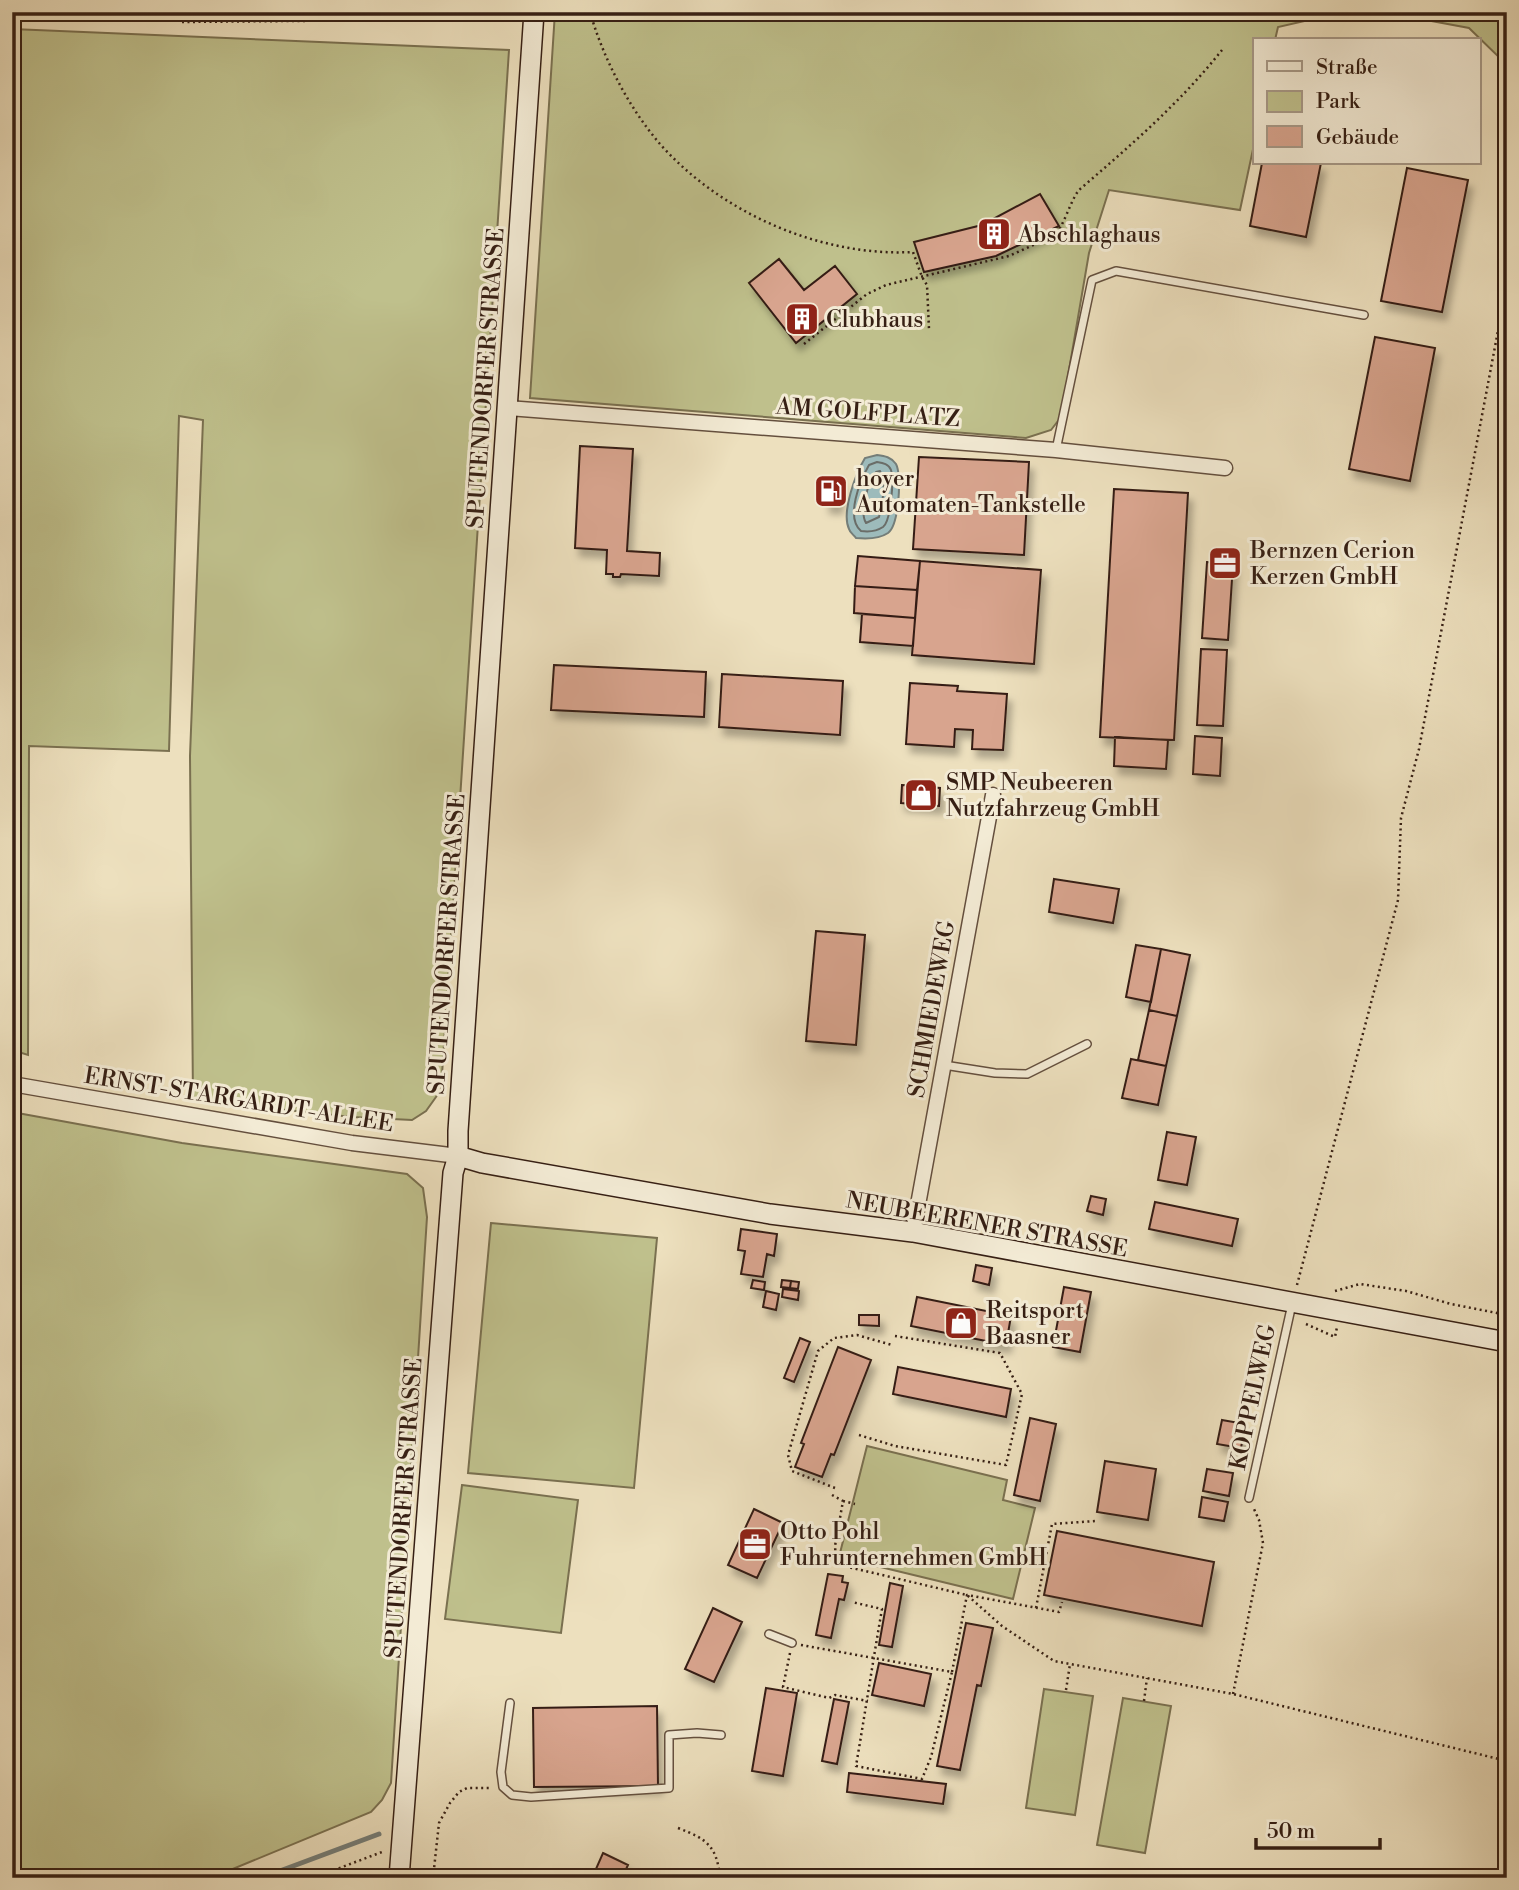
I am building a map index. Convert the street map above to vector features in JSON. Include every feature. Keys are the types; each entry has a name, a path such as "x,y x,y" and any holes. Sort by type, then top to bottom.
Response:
{"main road":[{"name":"SPUTENDORFER STRASSE","path":"399,1878 453,1173 458,1156 457,1131 534,15"},
{"name":"NEUBEERENER STRASSE","path":"458,1156 482,1163 770,1214 913,1232 1507,1342"}],"street":[{"name":"AM GOLFPLATZ","path":"507,408 1056,450 1225,468"},
{"name":"SCHMIEDEWEG","path":"913,1232 993,794"},
{"name":"ERNST-STARGARDT-ALLEE","path":"12,1084 352,1143 458,1156"}],"lane":[{"path":"1056,450 1093,280 1116,271 1364,316"},
{"path":"943,1065 995,1073 1027,1074 1087,1044"},
{"name":"KOPPELWEG","path":"1249,1499 1292,1304"},
{"path":"769,1634 792,1643"},
{"path":"510,1703 501,1772 503,1787 512,1795 531,1797 669,1788 670,1735 721,1735"}],"path":[{"path":"590,12 612,66 640,118 661,144 690,171 735,204 782,229 830,244 873,251 913,252 927,285 929,329"},
{"path":"182,22 534,15"},
{"path":"804,344 867,294 886,285 1009,256 1059,232 1071,201 1079,190 1194,86 1222,50"},
{"path":"1292,1304 1398,900 1401,818 1419,749 1507,283"},
{"path":"1346,1288 1360,1284 1406,1291 1451,1304 1507,1315"},
{"path":"835,1489 792,1471 788,1455 818,1351 834,1338 857,1335 892,1345"},
{"path":"859,1435 895,1446 1006,1465 1022,1394 1000,1353 895,1336"},
{"path":"832,1495 855,1504"},
{"path":"1233,1694 1263,1543 1259,1520 1249,1499"},
{"path":"843,1501 835,1546 836,1559 848,1567 967,1595 1059,1612 1062,1602"},
{"path":"1036,1608 1052,1524 1096,1521"},
{"path":"967,1595 1002,1626 1054,1661 1233,1694 1507,1762"},
{"path":"852,1602 883,1609 856,1766 922,1779 931,1757 967,1595"},
{"path":"868,1701 835,1695 829,1698 783,1687 792,1643 951,1672"},
{"path":"1066,1690 1070,1664"},
{"path":"1144,1701 1147,1678"},
{"path":"433,1878 439,1823 450,1803 459,1792 467,1788 503,1787"},
{"path":"678,1828 697,1835 712,1847 720,1878"},
{"path":"313,1878 401,1844"}],"green space":[{"path":"328,12 526,12 526,15"},
{"path":"555,12 1344,12 1278,27 1275,38 1253,38 1253,149 1240,210 1109,190 1089,253 1061,417 1051,430 1026,438 530,398"},
{"path":"1383,12 1507,12 1507,65 1469,28"},
{"path":"12,29 509,50 441,1090 426,1111 412,1120 352,1117 193,1100 190,756 203,420 179,416 169,751 29,746 28,1055 12,1050"},
{"path":"12,1112 182,1143 407,1174 423,1188 427,1217 391,1783 382,1800 371,1812 211,1878 12,1878"},
{"path":"491,1223 657,1238 634,1488 468,1473"},
{"path":"867,1446 1007,1480 1003,1500 1035,1508 1013,1599 839,1557"},
{"path":"462,1485 578,1500 561,1633 445,1619"},
{"path":"1044,1689 1093,1696 1075,1815 1026,1808"},
{"path":"1123,1698 1171,1706 1145,1853 1097,1845"}],"water":[{"path":"877,455 892,460 898,470 895,520 892,528 884,535 856,538 847,522 851,493 865,458"}],"building":[{"path":"1262,164 1321,164 1306,237 1250,226"},
{"path":"1407,168 1468,180 1442,312 1381,301"},
{"name":"Abschlaghaus","path":"1040,194 1059,226 996,256 924,272 914,242 982,225"},
{"name":"Clubhaus","path":"779,259 804,290 835,266 857,294 796,343 749,283"},
{"path":"1375,337 1435,348 1410,481 1349,469"},
{"path":"580,446 633,449 627,551 660,553 659,576 621,574 620,577 613,577 613,574 606,574 607,550 575,548"},
{"path":"919,457 1029,462 1024,555 913,549"},
{"path":"827,477 840,478 838,506 825,505"},
{"path":"1114,489 1188,493 1174,740 1100,737"},
{"path":"858,556 920,561 917,590 855,586"},
{"path":"920,561 1041,570 1034,664 912,655"},
{"path":"1207,562 1233,564 1228,640 1202,638"},
{"path":"855,586 917,590 915,618 854,613"},
{"path":"862,614 915,618 913,646 860,642"},
{"path":"1201,649 1227,650 1223,726 1197,725"},
{"path":"554,665 706,672 704,717 551,710"},
{"path":"722,674 843,681 840,735 719,727"},
{"path":"910,683 958,686 957,691 1007,694 1003,750 972,749 973,730 955,729 954,747 906,744"},
{"path":"1195,736 1222,738 1220,776 1193,774"},
{"path":"1115,737 1168,740 1166,769 1114,766"},
{"name":"SMP Neubeeren Nutzfahrzeug GmbH","path":"902,785 940,788 939,806 901,803"},
{"path":"1054,879 1119,889 1113,923 1049,912"},
{"path":"816,931 865,935 856,1045 806,1041"},
{"path":"1136,945 1161,949 1151,1002 1126,997"},
{"path":"1161,949 1190,955 1177,1016 1149,1010"},
{"path":"1149,1010 1177,1016 1166,1066 1138,1060"},
{"path":"1131,1059 1166,1066 1158,1105 1122,1098"},
{"path":"1167,1132 1196,1137 1187,1185 1158,1180"},
{"path":"1091,1196 1106,1199 1103,1215 1087,1211"},
{"path":"1155,1202 1238,1219 1232,1246 1149,1229"},
{"path":"741,1229 777,1234 774,1256 767,1254 763,1277 741,1274 745,1251 738,1250"},
{"path":"976,1265 992,1268 989,1285 973,1281"},
{"path":"753,1280 765,1282 764,1290 751,1288"},
{"path":"782,1280 791,1281 790,1288 781,1287"},
{"path":"791,1281 799,1282 798,1289 790,1288"},
{"path":"1064,1287 1091,1292 1080,1352 1053,1347"},
{"path":"783,1289 799,1291 798,1300 782,1297"},
{"path":"766,1291 779,1294 776,1310 763,1307"},
{"path":"917,1297 1011,1316 1006,1345 911,1326"},
{"path":"859,1315 879,1315 879,1326 859,1325"},
{"path":"800,1338 810,1342 794,1382 784,1378"},
{"path":"838,1347 871,1360 834,1455 831,1454 822,1477 795,1467 804,1444 801,1443"},
{"path":"898,1367 1011,1389 1006,1417 893,1394"},
{"path":"1030,1418 1056,1424 1040,1501 1014,1495"},
{"path":"1222,1420 1245,1424 1241,1448 1217,1444"},
{"path":"1105,1461 1156,1469 1148,1520 1097,1512"},
{"path":"1207,1469 1233,1473 1229,1496 1203,1491"},
{"path":"1202,1497 1228,1502 1224,1521 1199,1517"},
{"name":"Otto Pohl Fuhrunternehmen GmbH","path":"754,1509 783,1523 757,1578 728,1565"},
{"path":"1057,1531 1214,1562 1202,1626 1044,1595"},
{"path":"828,1574 843,1576 842,1582 848,1583 844,1600 839,1599 831,1638 816,1635"},
{"path":"890,1583 903,1586 892,1647 879,1645"},
{"path":"713,1608 742,1622 714,1682 685,1669"},
{"path":"966,1623 993,1628 981,1686 977,1685 960,1770 937,1766"},
{"path":"879,1663 931,1674 924,1706 872,1695"},
{"path":"766,1688 797,1693 783,1776 752,1771"},
{"path":"834,1699 849,1702 837,1764 822,1761"},
{"path":"657,1706 658,1786 534,1787 533,1708"},
{"path":"849,1773 946,1784 943,1804 847,1792"},
{"path":"603,1853 628,1865 622,1878 592,1878"}],"waterway":[{"path":"261,1878 379,1834"}],"place":[{"name":"Abschlaghaus","path":"994,234"},
{"name":"Clubhaus","path":"802,319"},
{"name":"hoyer Automaten-Tankstelle","path":"831,491"},
{"name":"Bernzen Cerion Kerzen GmbH","path":"1225,563"},
{"name":"SMP Neubeeren Nutzfahrzeug GmbH","path":"921,795"},
{"name":"Reitsport Baasner","path":"961,1323"},
{"name":"Otto Pohl Fuhrunternehmen GmbH","path":"755,1544"}]}
